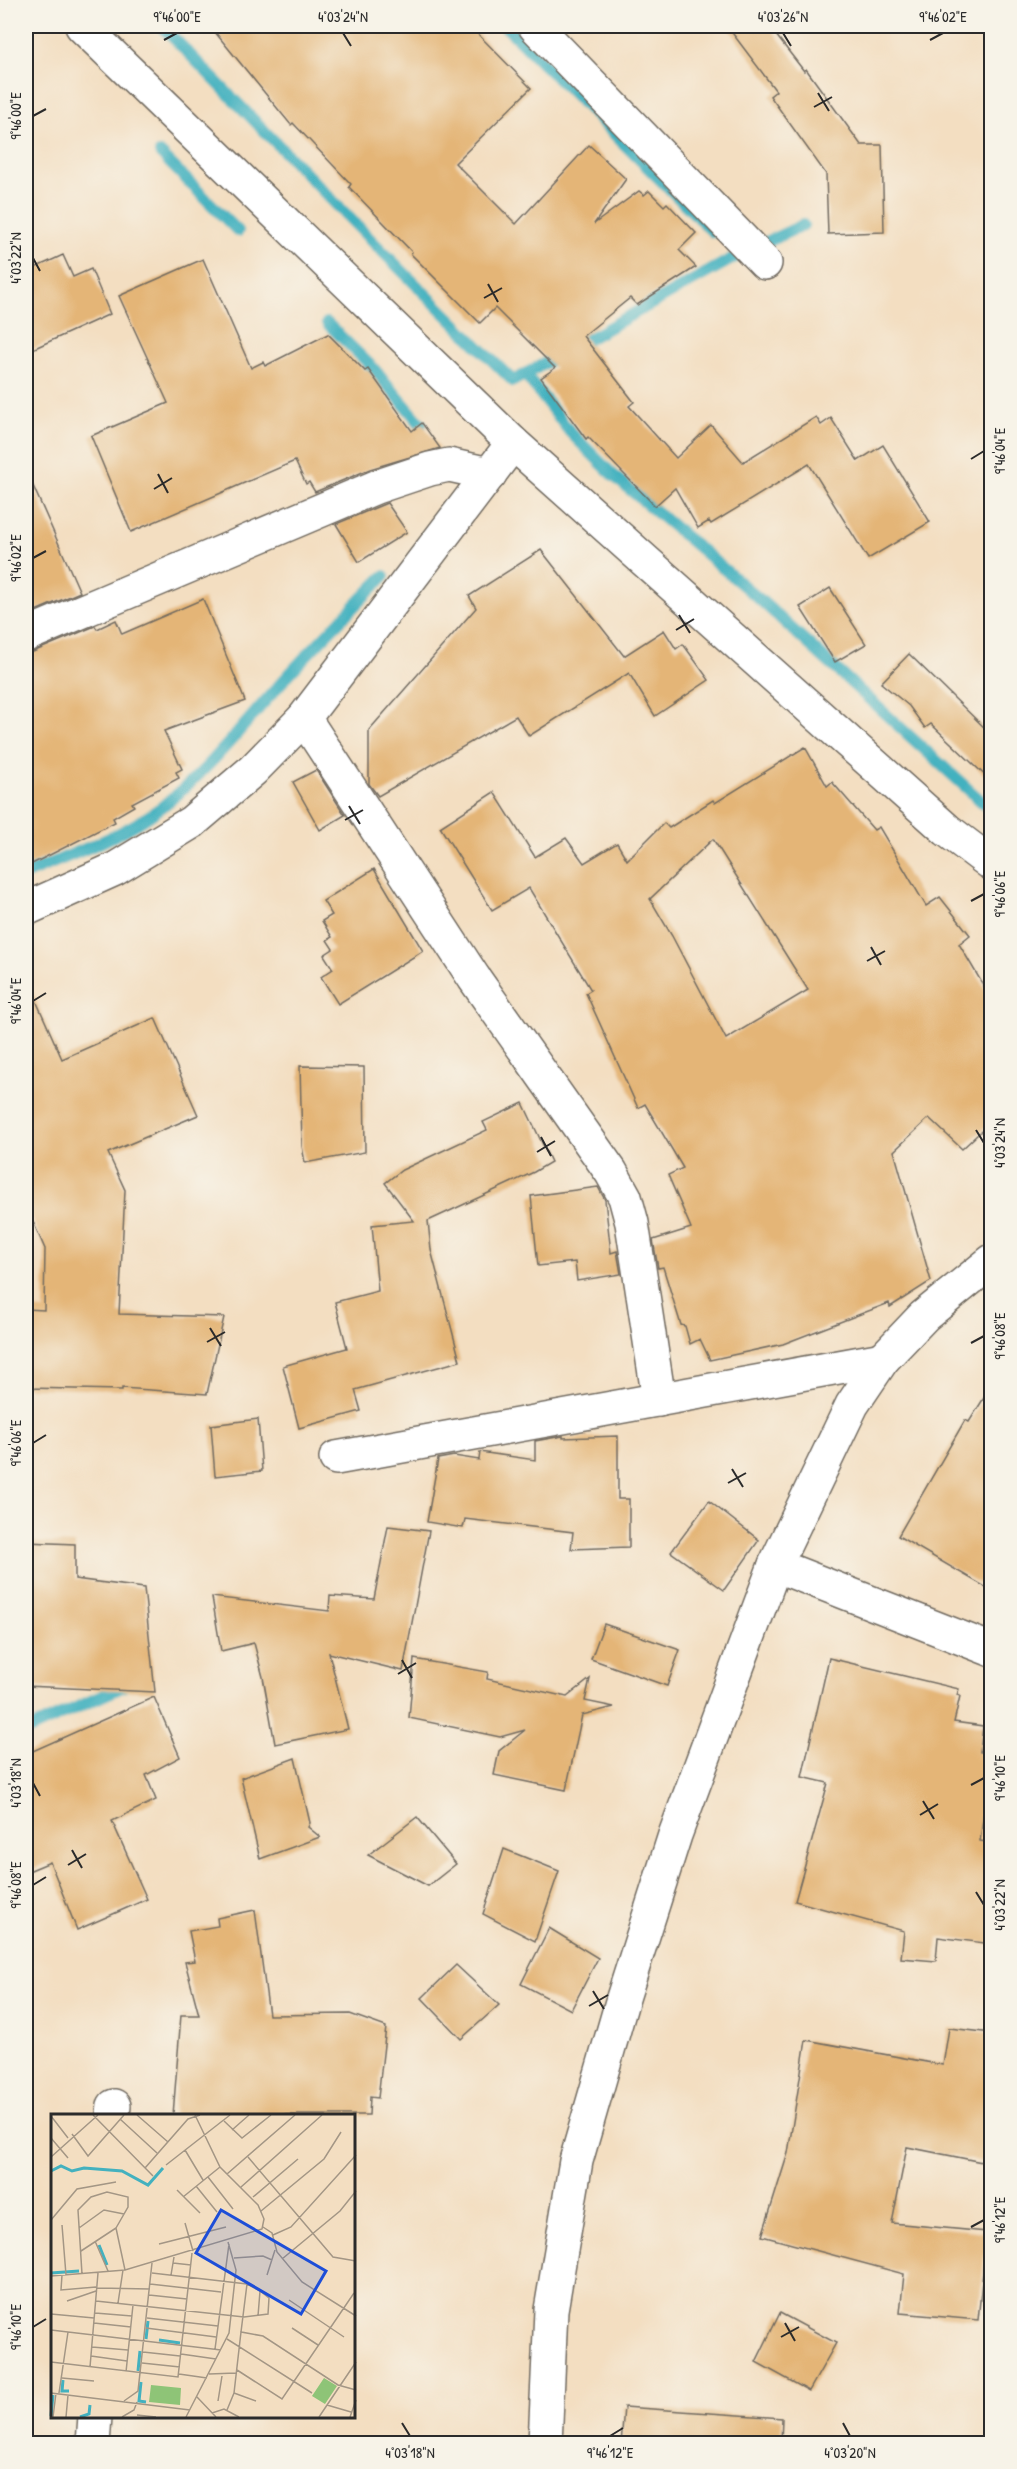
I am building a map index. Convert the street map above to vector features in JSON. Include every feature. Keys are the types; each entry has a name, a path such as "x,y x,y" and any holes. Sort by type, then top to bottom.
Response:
{"street":[{"path":"82,26 513,443 947,830 992,864"},
{"path":"535,26 765,263"},
{"path":"26,909 115,869 192,822 253,770 304,718 513,443"},
{"path":"26,636 376,487 449,465 490,474"},
{"path":"304,718 474,978 611,1172 625,1197 632,1223 659,1400"},
{"path":"545,2444 551,2310 576,2161 623,1998 675,1835 775,1564 852,1406 883,1359 924,1317 992,1261"},
{"path":"336,1458 883,1359"},
{"path":"775,1564 992,1650"},
{"path":"93,2444 94,2418"}],"building":[{"path":"210,26 470,26 531,88 455,163 516,224 589,145 626,179 594,224 639,191 644,195 649,191 664,206 667,203 696,233 679,250 696,267 637,305 630,298 583,336 634,402 629,406 676,458 711,425 743,462 816,417 821,425 831,418 858,461 883,445 930,522 868,559 809,464 711,524 709,521 698,528 675,488 655,506 588,437 586,439 541,378 555,368 495,308 480,323 411,254 412,252 349,187 351,184 293,123 291,125"},
{"path":"727,26 769,26 804,71 806,69 861,145 882,145 884,232 828,234 826,174 770,96 776,91"},
{"path":"63,255 73,277 91,269 110,314 26,352 26,272"},
{"path":"203,259 251,368 263,362 265,366 328,334 365,371 368,369 412,431 422,423 440,448 370,469 315,492 309,482 306,484 295,461 131,532 91,436 168,403 119,296"},
{"path":"26,470 80,592 26,615"},
{"path":"387,503 407,532 359,562 336,524"},
{"path":"541,550 624,656 664,630 676,649 683,644 709,680 655,716 629,673 529,736 516,716 378,796 369,784 369,730 476,608 469,596"},
{"path":"830,588 866,644 835,662 800,607"},
{"path":"203,599 245,701 164,731 182,769 176,772 179,778 132,803 134,806 113,818 115,822 26,867 26,653 95,626 97,629 116,620 122,634"},
{"path":"909,654 992,735 992,782 931,724 925,728 909,706 881,683"},
{"path":"805,747 827,786 832,782 874,830 879,827 926,906 940,897 970,935 959,944 992,1000 992,1121 962,1149 929,1118 894,1151 931,1281 890,1307 889,1303 783,1344 710,1360 700,1339 690,1344 685,1326 681,1325 663,1267 658,1268 653,1240 691,1228 668,1175 683,1168 645,1104 638,1108 586,993 591,990 529,888 492,910 440,827 494,792 535,857 566,838 584,863 617,843 627,860 664,823 669,828 713,800 715,803","holes":["713,839 808,990 726,1039 650,899"]},
{"path":"316,770 345,815 320,830 293,782"},
{"path":"374,869 423,951 338,1004 321,977 333,969 324,955 333,949 327,940 332,937 322,921 332,915 323,901"},
{"path":"26,978 62,1059 155,1018 198,1115 108,1153 125,1190 119,1314 224,1317 207,1394 122,1388 122,1390 26,1388 26,1309 44,1310 45,1249 26,1206"},
{"path":"300,1066 364,1067 365,1152 305,1163 302,1146"},
{"path":"523,1103 551,1162 428,1221 431,1250 460,1361 355,1390 361,1411 299,1428 283,1366 347,1348 335,1302 378,1291 372,1225 414,1221 385,1183 402,1170 487,1130 483,1122"},
{"path":"598,1187 605,1200 611,1253 617,1251 621,1274 577,1281 575,1262 538,1266 531,1196"},
{"path":"992,1385 992,1591 898,1536 965,1420 969,1422"},
{"path":"258,1419 262,1471 215,1476 211,1425"},
{"path":"563,1436 563,1438 618,1436 618,1499 629,1499 629,1547 571,1549 573,1532 465,1519 463,1528 427,1522 438,1459 454,1456 479,1460 480,1452 535,1460 535,1441"},
{"path":"709,1501 759,1540 724,1590 671,1552"},
{"path":"388,1526 429,1531 403,1671 329,1653 348,1729 275,1744 263,1677 254,1643 221,1651 212,1597 329,1611 330,1596 374,1599"},
{"path":"26,1542 75,1544 75,1579 144,1588 155,1692 26,1686"},
{"path":"604,1624 680,1650 667,1686 591,1659"},
{"path":"829,1658 959,1689 957,1695 960,1696 954,1722 983,1726 980,1752 992,1754 980,1841 986,1842 986,1848 992,1849 992,1944 938,1937 936,1961 901,1958 904,1931 795,1901 828,1783 802,1777"},
{"path":"414,1659 488,1672 487,1679 567,1697 590,1679 585,1701 614,1707 582,1715 566,1790 494,1775 499,1751 525,1730 500,1737 409,1718"},
{"path":"154,1697 180,1757 146,1775 156,1800 112,1821 147,1899 77,1930 50,1862 26,1872 26,1754"},
{"path":"295,1758 310,1823 308,1827 320,1837 260,1859 241,1778"},
{"path":"417,1817 456,1864 428,1886 368,1855"},
{"path":"504,1849 559,1871 535,1941 483,1914"},
{"path":"255,1910 269,2015 350,2014 386,2027 378,2098 370,2097 369,2115 173,2114 181,2015 199,2015 185,1962 195,1961 189,1931 218,1926 217,1918"},
{"path":"549,1928 598,1958 571,2010 521,1984"},
{"path":"456,1965 499,2005 461,2039 422,1998"},
{"path":"949,2028 992,2033 992,2164 907,2147 892,2223 987,2232 978,2320 900,2313 904,2274 762,2236 788,2153 806,2040 943,2065"},
{"path":"780,2313 836,2343 809,2391 756,2362"},
{"path":"624,2407 782,2418 781,2444 621,2444"}],"waterway":[{"path":"162,26 367,236 513,381 737,256 803,225"},
{"path":"505,26 713,232"},
{"path":"160,153 238,231"},
{"path":"327,323 373,368 421,424"},
{"path":"525,374 570,432 615,477 757,597 992,811"},
{"path":"26,874 120,833 149,816 184,789 384,576"},
{"path":"26,1731 128,1684"}]}
